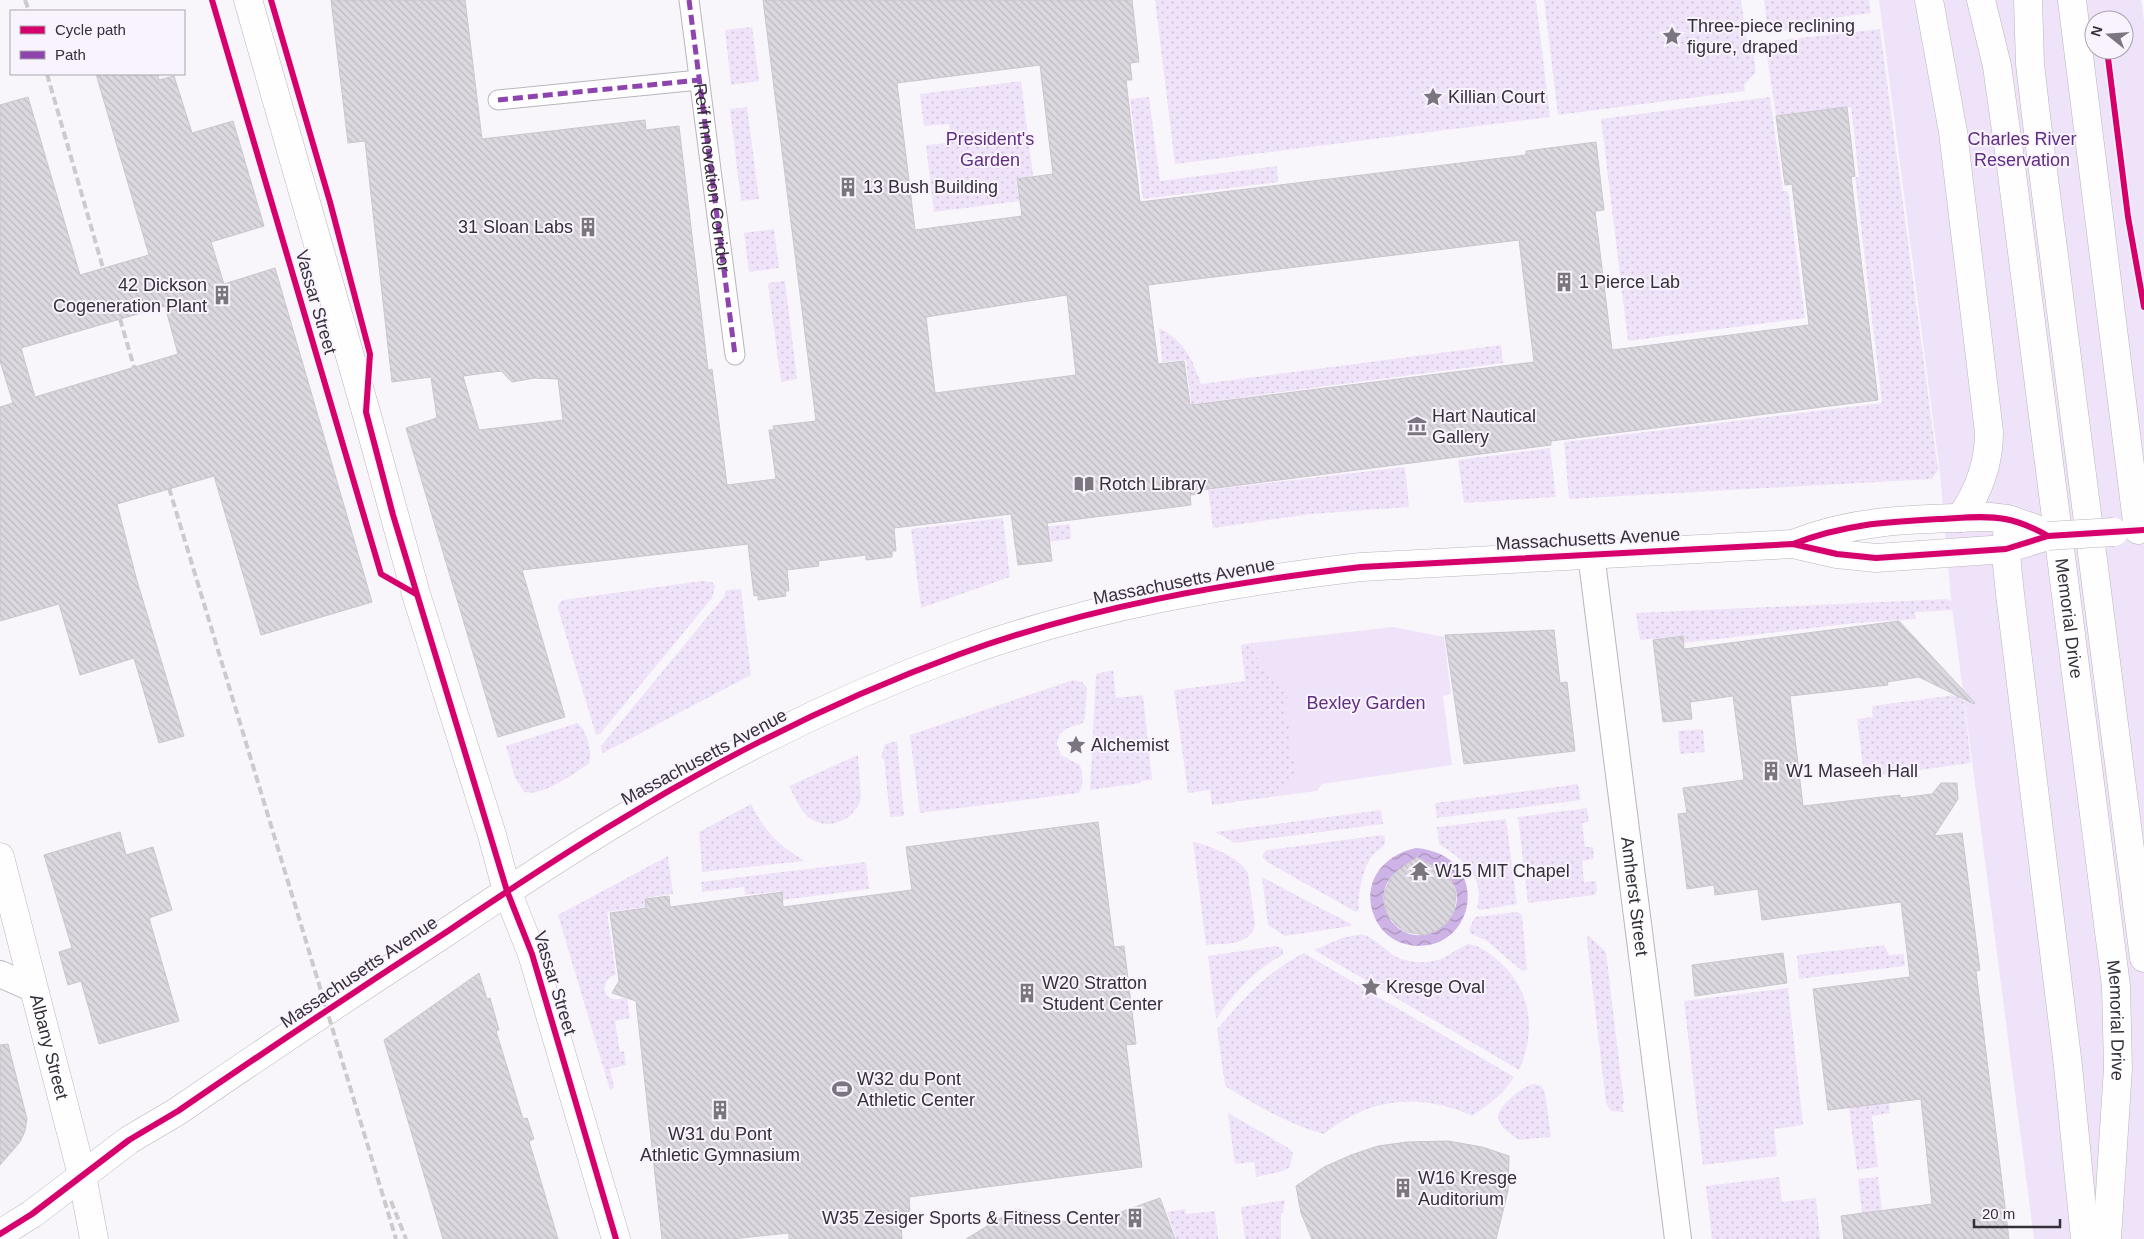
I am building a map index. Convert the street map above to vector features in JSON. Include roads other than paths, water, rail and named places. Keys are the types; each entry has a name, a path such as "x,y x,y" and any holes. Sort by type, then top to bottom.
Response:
{"main road":[{"name":"Vassar Street","path":"248,0 414,586 492,835 507,891 532,954 616,1239"},
{"path":"1929,0 1953,132 1989,432 1988,452 1982,475 1973,497 1960,518"},
{"name":"Memorial Drive","path":"1981,0 1997,66 2010,158 2116,986 2118,1068 2107,1239"},
{"name":"Memorial Drive","path":"2028,0 2029,48 2034,99 2144,958"},
{"path":"2072,0 2132,531"},
{"name":"Massachusetts Avenue","path":"1793,544 1830,530 1858,525 1960,518 1990,517 2025,535"},
{"name":"Massachusetts Avenue","path":"0,1234 32,1214 129,1140 178,1111 507,891 616,822 689,780 785,729 899,678 1026,632 1150,600 1291,575 1361,567 1793,544 1837,554 1876,558 2025,535 2132,531"},
{"path":"2025,535 2068,1066 2085,1239"},
{"name":"Albany Street","path":"0,857 82,1175 94,1239"}],"street":[{"name":"Reif Innovation Corridor","path":"688,0 735,355"},
{"path":"498,100 698,80"},
{"name":"Amherst Street","path":"1591,554 1678,1239"},
{"path":"0,974 34,989"}],"water":[{"path":"1416,848 1442,855 1458,868 1467,886 1467,905 1461,923 1448,937 1429,945 1405,944 1391,938 1377,922 1371,905 1370,893 1378,872 1394,857","holes":["1421,862 1440,870 1453,883 1457,900 1455,909 1448,922 1438,930 1428,934 1413,935 1400,929 1390,919 1385,906 1384,892 1389,879 1401,868"]}],"railway":[{"path":"25,0 29,10"},
{"path":"47,75 103,268"},
{"path":"120,319 134,367"},
{"path":"169,488 396,1239"},
{"path":"391,1201 406,1239"}],"place":[{"name":"Three-piece reclining figure, draped","path":"1672,36"},
{"name":"Killian Court","path":"1433,97"},
{"name":"13 Bush Building","path":"848,187"},
{"name":"31 Sloan Labs","path":"588,227"},
{"name":"1 Pierce Lab","path":"1564,282"},
{"name":"42 Dickson Cogeneration Plant","path":"222,295"},
{"name":"Hart Nautical Gallery","path":"1417,426"},
{"name":"Rotch Library","path":"1084,484"},
{"name":"Alchemist","path":"1076,745"},
{"name":"W1 Maseeh Hall","path":"1771,771"},
{"name":"W15 MIT Chapel","path":"1420,871"},
{"name":"Kresge Oval","path":"1371,987"},
{"name":"W20 Stratton Student Center","path":"1027,993"},
{"name":"W32 du Pont Athletic Center","path":"842,1089"},
{"name":"W31 du Pont Athletic Gymnasium","path":"720,1110"},
{"name":"W16 Kresge Auditorium","path":"1403,1188"},
{"name":"W35 Zesiger Sports & Fitness Center","path":"1135,1218"}],"park label":[{"name":"President's Garden","path":"990,149"},
{"name":"Charles River Reservation","path":"2022,149"},
{"name":"Bexley Garden","path":"1366,703"}]}
